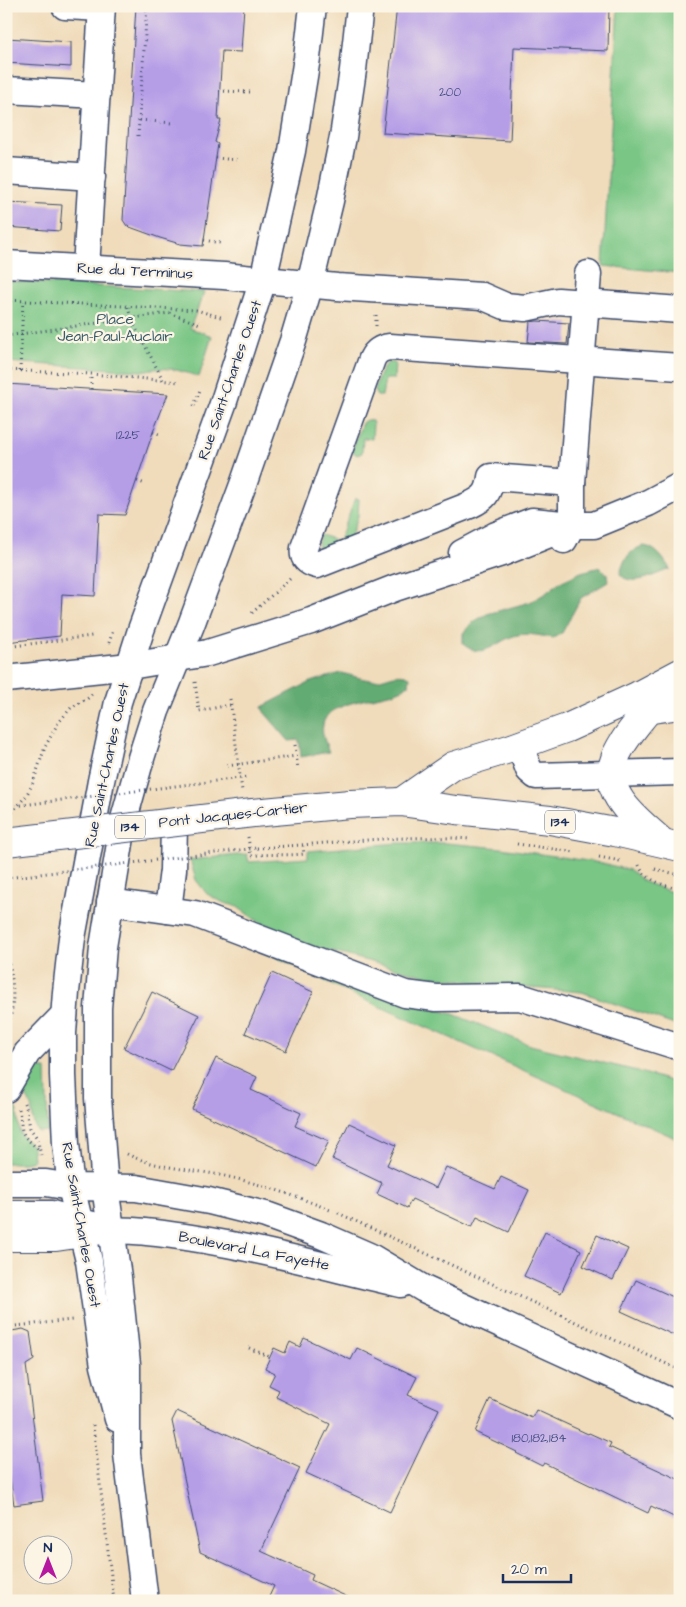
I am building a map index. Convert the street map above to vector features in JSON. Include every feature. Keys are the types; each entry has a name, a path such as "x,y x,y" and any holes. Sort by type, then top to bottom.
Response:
{"main road":[{"path":"672,845 624,806 614,789 612,774 613,761 621,745 648,710 677,684"},
{"path":"401,802 453,766 520,746 677,684"},
{"path":"590,718 680,705"},
{"name":"Pont Jacques-Cartier","path":"6,842 253,812 401,802 550,820 672,845"},
{"path":"6,1237 56,1237 81,1227"}],"street":[{"path":"65,6 102,7 86,268"},
{"name":"Rue Saint-Charles Ouest","path":"127,1454 104,1366 93,1285 72,1187 66,1144 62,1054 64,1015 74,923 118,702 223,404 263,280 292,151 307,58 313,6"},
{"name":"Rue Saint-Charles Ouest","path":"145,1601 127,1454 127,1364 118,1277 105,1187 98,1098 98,1008 102,947 128,801 156,712 247,474 293,341 310,284 343,137 360,6"},
{"path":"6,90 97,95"},
{"path":"6,171 92,177"},
{"name":"Rue du Terminus","path":"6,264 224,276 352,288 482,296 510,289 530,291 553,301 680,310"},
{"path":"572,526 572,483 588,274"},
{"path":"572,483 491,477 487,495 470,504 317,565 309,563 304,556 304,548 355,404 372,359 377,352 390,347 680,367"},
{"path":"6,679 130,666 208,653 280,631 395,588 496,535 532,521 572,526 596,524 648,503 680,486"},
{"path":"520,746 529,770 536,776 680,772"},
{"path":"168,910 173,870 174,826"},
{"path":"110,902 200,916 404,994 436,998 520,997 680,1046"},
{"path":"15,1098 27,1053 64,1015"},
{"name":"Boulevard La Fayette","path":"6,1183 46,1183 72,1187 151,1190 214,1202 266,1215 321,1235 369,1256 424,1289 680,1406"},
{"path":"6,1214 52,1214 81,1227"},
{"name":"Boulevard La Fayette","path":"81,1227 162,1233 226,1243 424,1289"}],"path":[{"path":"138,136 147,6"},
{"path":"219,91 251,92"},
{"path":"140,120 172,123"},
{"path":"216,158 237,160"},
{"path":"204,240 220,243"},
{"path":"6,300 169,311 196,310 224,318"},
{"path":"20,370 23,301"},
{"path":"128,307 163,380"},
{"path":"6,336 169,311 200,324"},
{"path":"6,370 92,374 180,382"},
{"path":"91,389 92,374"},
{"path":"153,432 162,434"},
{"path":"137,481 145,484"},
{"path":"258,608 280,587"},
{"path":"107,648 115,626"},
{"path":"6,647 92,636"},
{"path":"49,642 49,649"},
{"path":"195,681 199,711 230,706"},
{"path":"6,820 26,796 33,783 45,747 58,723 71,708 88,698"},
{"path":"230,699 238,760"},
{"path":"295,745 298,769"},
{"path":"227,766 296,756"},
{"path":"6,807 248,777"},
{"path":"6,878 258,848 392,838 430,837 479,840"},
{"path":"516,844 577,853"},
{"path":"255,856 304,854 303,846"},
{"path":"592,855 623,862"},
{"path":"631,863 680,875"},
{"path":"639,865 649,878 680,890"},
{"path":"6,1027 13,1013 11,966 7,952"},
{"path":"15,1098 27,1110 30,1128 36,1138 40,1151 22,1131 15,1098"},
{"path":"122,1152 143,1162 238,1179"},
{"path":"394,1238 680,1370"},
{"path":"8,1328 72,1320"},
{"path":"249,1348 270,1357"},
{"path":"103,1508 114,1601"}],"green space":[{"path":"618,6 680,6 680,273 603,266"},
{"name":"Place Jean-Paul-Auclair","path":"6,281 204,292 190,328 212,336 199,377 177,370 149,369 141,371 6,362"},
{"path":"389,362 395,363 394,379 385,379 382,396 377,396 375,389 377,381 383,368"},
{"path":"366,420 372,421 373,424 372,439 363,438 362,453 357,455 352,451 362,423"},
{"path":"355,498 359,499 358,516 350,539 320,551 317,545 321,535 339,541"},
{"path":"643,546 655,551 662,557 670,569 643,579 632,580 625,578 620,574 624,561 630,553"},
{"path":"600,567 607,574 608,582 581,598 562,633 553,638 518,635 510,637 491,648 478,651 463,644 463,633 473,622 487,614 530,602 546,593 558,583 581,572"},
{"path":"341,673 370,680 401,674 410,677 409,685 399,691 355,702 333,711 326,717 323,725 324,739 329,752 301,757 299,740 289,741 264,712 262,707 310,682"},
{"path":"398,843 446,843 501,848 601,863 630,870 644,882 680,895 680,1027 582,992 505,986 421,975 283,939 236,906 224,903 207,894 196,880 190,860 247,854 249,862 308,858 308,851"},
{"path":"245,942 400,1000 453,1014 530,1045 637,1071 680,1084 680,1140 356,996"},
{"path":"34,1063 41,1069 46,1069 48,1131 38,1132 33,1121 29,1101 19,1090"},
{"path":"10,1103 17,1110 21,1135 32,1146 33,1161 6,1163 6,1108"}],"building":[{"path":"136,6 244,6 241,52 222,51 218,120 221,120 215,142 218,144 203,246 180,244 160,238 127,226 123,220"},
{"path":"397,6 609,6 608,51 514,47 510,141 383,133"},
{"path":"6,38 71,42 71,67 6,63"},
{"path":"6,202 62,205 60,231 6,227"},
{"path":"530,322 569,323 567,344 528,342"},
{"path":"6,384 168,394 125,515 99,514 95,596 62,594 60,636 6,642"},
{"path":"272,973 313,992 286,1051 245,1033"},
{"path":"152,992 199,1015 171,1071 124,1048"},
{"path":"216,1058 257,1077 251,1090 301,1113 295,1126 329,1141 316,1167 192,1109"},
{"path":"349,1123 396,1145 387,1165 436,1188 446,1167 495,1189 501,1177 529,1190 509,1232 477,1217 472,1227 412,1199 407,1208 377,1194 382,1183 332,1159"},
{"path":"545,1232 581,1250 561,1293 524,1276"},
{"path":"597,1235 628,1249 613,1280 583,1266"},
{"path":"636,1280 680,1300 680,1338 621,1311"},
{"path":"23,1329 30,1332 34,1360 26,1365 43,1501 14,1505 6,1450 6,1332"},
{"path":"304,1338 351,1360 357,1348 417,1377 408,1395 439,1409 390,1512 306,1473 330,1424 276,1397 279,1390 269,1385 275,1373 265,1368 274,1348 285,1353 290,1342 300,1347"},
{"path":"490,1399 532,1418 536,1410 611,1443 609,1447 680,1480 680,1520 651,1506 648,1513 544,1463 542,1466 475,1432"},
{"path":"177,1411 300,1468 261,1551 313,1575 311,1580 356,1601 267,1601 274,1586 200,1552 172,1421"}]}
